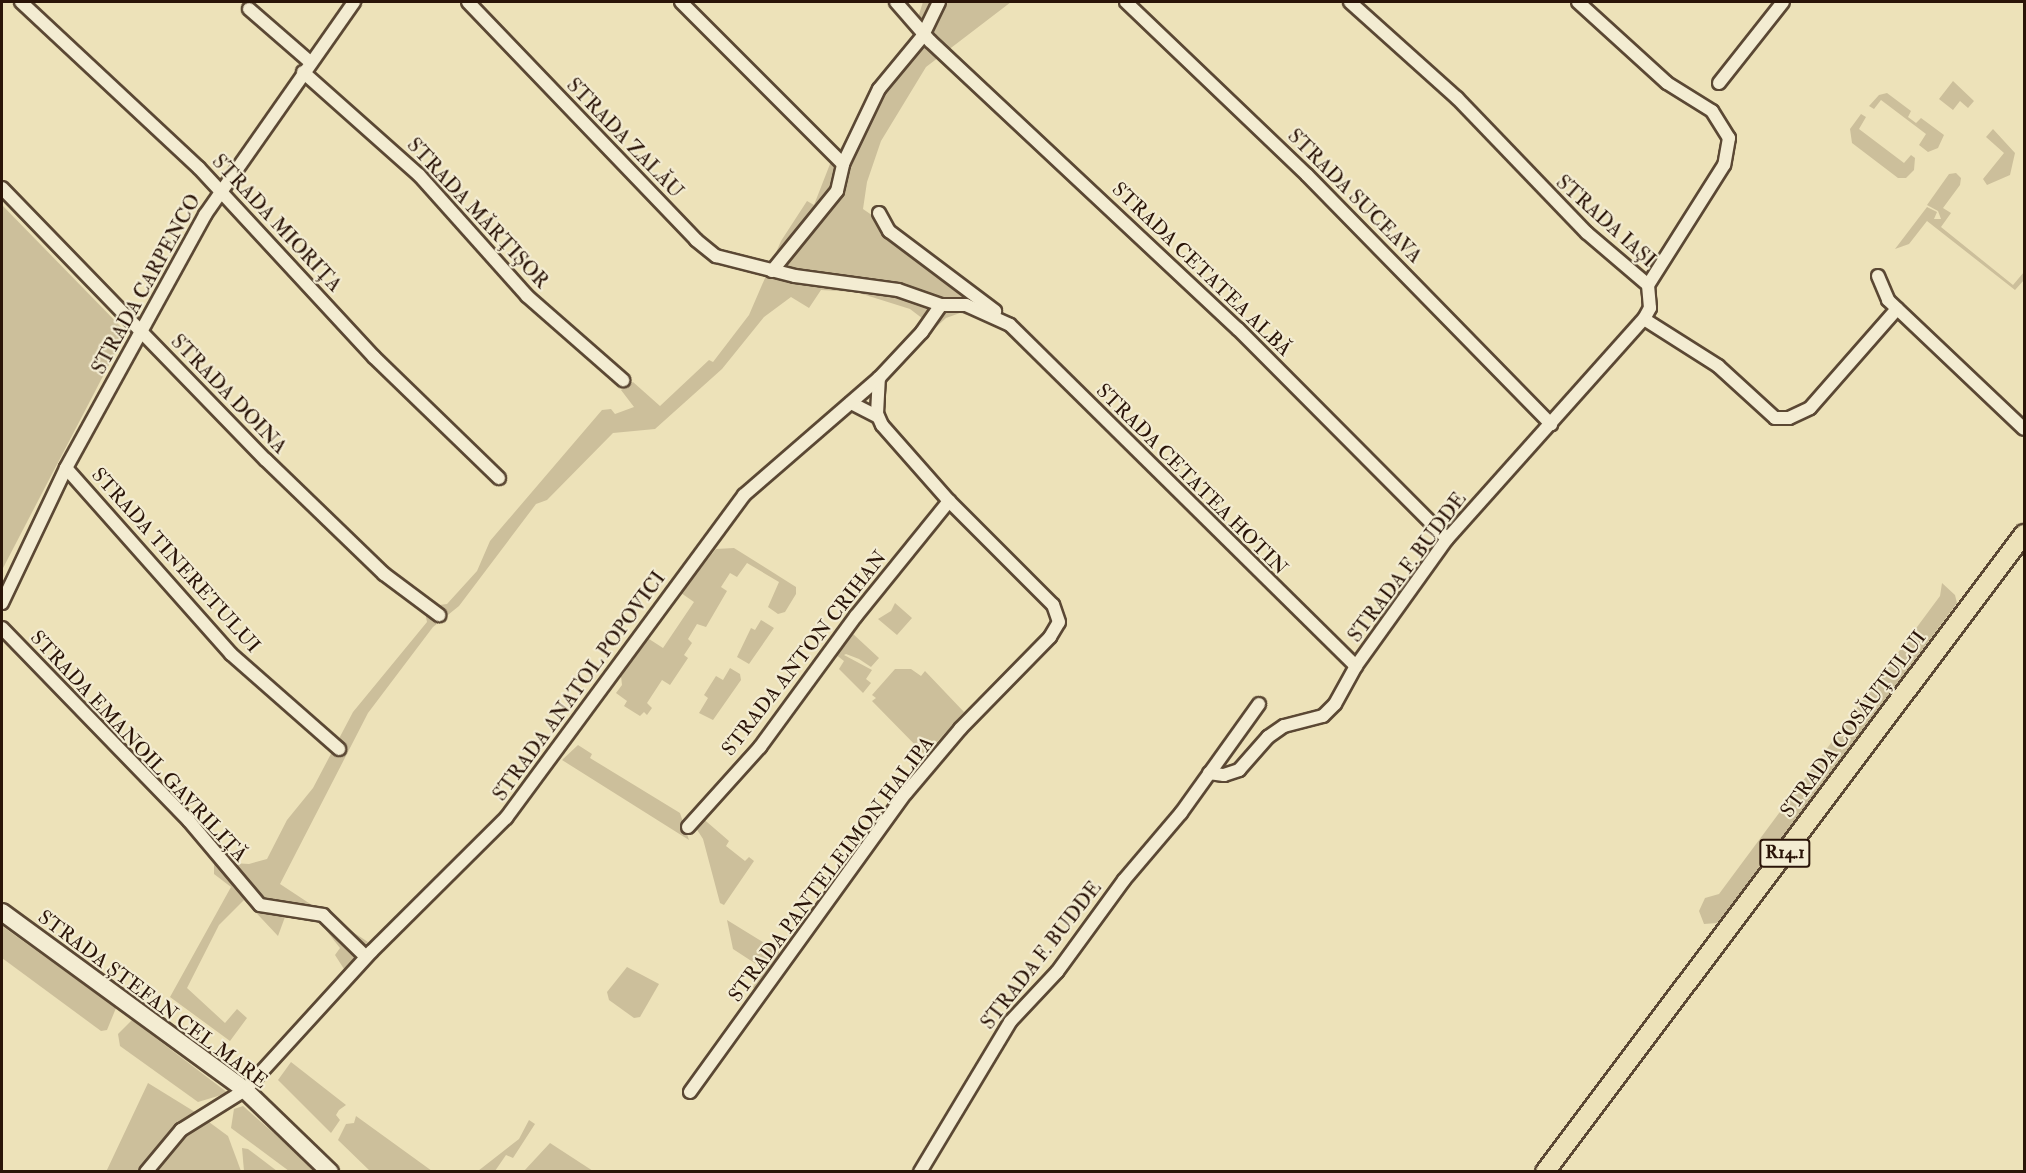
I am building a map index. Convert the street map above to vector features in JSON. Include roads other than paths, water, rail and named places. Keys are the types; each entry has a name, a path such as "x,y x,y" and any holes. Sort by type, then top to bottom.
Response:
{"main road":[{"name":"STRADA COSĂUȚULUI","path":"1545,1172 2024,535"},
{"name":"STRADA ȘTEFAN CEL MARE","path":"2,912 245,1090 330,1172"}],"street":[{"name":"STRADA MIORIȚA","path":"21,2 199,168 374,357 499,478"},
{"name":"STRADA CARPENCO","path":"2,603 66,468 220,193 354,2"},
{"name":"STRADA ZALĂU","path":"468,2 696,240 716,256 772,271"},
{"path":"681,2 843,164"},
{"name":"STRADA CETATEA ALBĂ","path":"896,2 958,68 1238,329 1448,539"},
{"path":"772,271 837,191 843,164 879,89 925,31 939,2"},
{"name":"STRADA SUCEAVA","path":"1126,2 1322,191 1551,424"},
{"name":"STRADA IAȘI","path":"1350,2 1457,98 1587,233 1648,285 1650,308 1644,319"},
{"path":"1578,2 1667,83 1712,111 1729,138 1724,165 1648,285"},
{"path":"1719,83 1783,2"},
{"name":"STRADA MĂRȚIȘOR","path":"249,9 403,159 527,296 623,380"},
{"name":"STRADA DOINA","path":"2,188 352,545 419,603 439,615"},
{"name":"STRADA CETATEA HOTIN","path":"879,213 889,231 988,305 1356,666"},
{"name":"STRADA CETATEA HOTIN","path":"772,271 879,286 941,304 966,305 1001,319"},
{"path":"1878,276 1885,294 1897,309 2025,429"},
{"name":"STRADA ANATOL POPOVICI","path":"146,1172 181,1130 245,1090 366,957 506,818 744,495 879,378 922,332 941,304"},
{"path":"1644,319 1718,366 1769,414 1789,418 1810,408 1897,309"},
{"name":"STRADA F. BUDDE","path":"1209,773 1224,775 1239,770 1268,737 1284,726 1323,716 1335,704 1356,666 1448,539 1644,319"},
{"path":"878,417 879,378"},
{"path":"851,403 878,417 949,501"},
{"name":"STRADA TINERETULUI","path":"66,468 231,654 339,748"},
{"name":"STRADA PANTELEIMON HALIPA","path":"690,1092 906,793 960,729 1050,637 1059,622 1053,605 949,501"},
{"name":"STRADA ANTON CRIHAN","path":"688,828 759,747 856,616 949,501"},
{"name":"STRADA EMANOIL GAVRILIȚĂ","path":"2,628 189,821 260,905 323,915 366,957"},
{"name":"STRADA F. BUDDE","path":"920,1172 1010,1022 1057,972 1259,704"}]}
